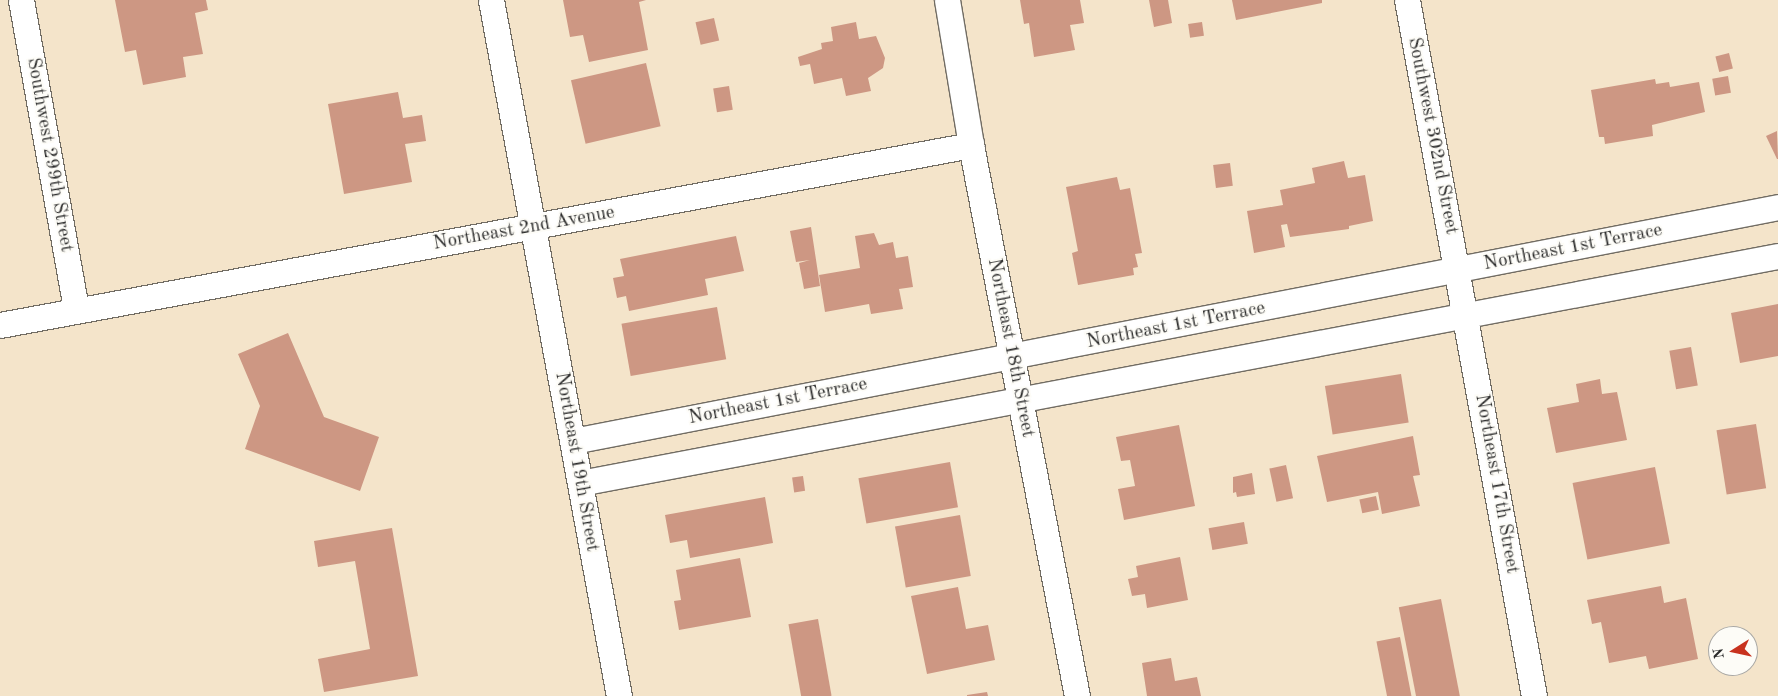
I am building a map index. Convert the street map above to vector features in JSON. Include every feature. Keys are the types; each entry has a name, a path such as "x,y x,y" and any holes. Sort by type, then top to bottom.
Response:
{"street":[{"name":"Southwest 299th Street","path":"21,0 76,309"},
{"name":"Northeast 19th Street","path":"491,0 619,696"},
{"name":"Northeast 18th Street","path":"947,0 971,145 1077,696"},
{"name":"Southwest 302nd Street","path":"1407,0 1457,271"},
{"name":"Northeast 2nd Avenue","path":"0,325 76,309 534,228 971,145"},
{"name":"Northeast 1st Terrace","path":"573,441 1457,271 1778,207"},
{"path":"580,483 1778,256"},
{"name":"Northeast 17th Street","path":"1457,271 1534,696"}],"building":[{"path":"115,0 206,0 208,10 195,13 203,54 183,57 186,77 143,85 136,50 125,52"},
{"path":"563,0 646,0 639,2 648,50 589,62 583,35 570,37"},
{"path":"1020,0 1080,0 1084,23 1070,25 1075,50 1034,57 1029,23 1024,24"},
{"path":"1149,0 1168,0 1172,23 1154,27"},
{"path":"1232,0 1322,0 1322,3 1236,20"},
{"path":"714,18 719,40 701,45 695,22"},
{"path":"856,22 859,39 876,36 885,58 883,68 868,78 871,91 846,96 842,78 814,84 810,64 800,66 798,57 822,49 821,43 833,41 831,27"},
{"path":"1202,22 1204,36 1190,38 1188,24"},
{"path":"1729,53 1733,69 1719,72 1715,56"},
{"path":"646,63 661,126 586,144 571,80"},
{"path":"1728,76 1731,93 1715,96 1712,79"},
{"path":"1655,79 1656,84 1669,82 1670,87 1699,82 1705,112 1652,125 1653,136 1605,144 1604,137 1599,137 1591,90"},
{"path":"729,86 733,110 717,112 713,89"},
{"path":"398,92 403,118 422,115 426,141 405,144 412,182 344,194 328,104"},
{"path":"1777,131 1778,159 1766,136"},
{"path":"1344,161 1348,178 1365,175 1373,221 1349,226 1349,229 1290,237 1287,224 1281,225 1285,247 1254,253 1247,211 1283,205 1280,190 1315,183 1312,168"},
{"path":"1230,163 1233,186 1216,188 1213,165"},
{"path":"1117,177 1120,190 1130,188 1142,253 1135,254 1138,267 1133,268 1134,275 1078,285 1072,253 1078,251 1066,187"},
{"path":"811,227 820,286 804,289 799,263 810,260 796,262 790,231"},
{"path":"874,233 879,245 893,242 896,258 908,256 913,287 899,289 903,309 871,314 869,304 825,312 819,275 860,268 855,236"},
{"path":"736,236 744,271 705,279 708,295 629,311 626,296 617,298 613,278 624,276 620,259"},
{"path":"1778,304 1778,356 1740,363 1731,313"},
{"path":"717,307 726,359 631,376 621,324"},
{"path":"288,333 324,417 379,437 360,491 245,449 260,406 238,354"},
{"path":"1691,347 1698,385 1676,389 1669,351"},
{"path":"1401,374 1409,422 1333,434 1325,386"},
{"path":"1600,379 1602,394 1617,392 1627,440 1556,453 1547,408 1579,402 1576,384"},
{"path":"1756,424 1766,488 1727,494 1716,430"},
{"path":"1179,425 1195,506 1124,520 1118,489 1135,486 1130,460 1121,461 1116,437"},
{"path":"1413,436 1420,475 1413,476 1420,506 1382,514 1378,492 1327,502 1317,456"},
{"path":"950,462 958,507 866,523 858,478"},
{"path":"1286,465 1293,498 1276,502 1269,469"},
{"path":"1655,467 1670,544 1587,560 1573,483"},
{"path":"1252,473 1255,494 1237,497 1236,492 1233,493 1233,477"},
{"path":"803,476 805,491 794,492 792,478"},
{"path":"1376,496 1379,510 1362,513 1359,500"},
{"path":"765,497 773,543 690,558 687,540 670,543 665,515"},
{"path":"960,515 971,576 906,588 895,526"},
{"path":"1244,522 1248,544 1212,550 1209,528"},
{"path":"392,528 418,676 324,692 318,659 370,649 355,561 318,567 314,541"},
{"path":"1180,557 1188,600 1147,608 1145,594 1132,596 1128,579 1138,577 1136,566"},
{"path":"740,558 751,617 679,630 674,601 681,600 676,570"},
{"path":"1661,586 1664,603 1686,598 1698,659 1649,669 1646,656 1609,663 1601,622 1592,624 1587,600"},
{"path":"958,587 966,629 988,625 995,660 927,674 911,596"},
{"path":"1441,599 1460,696 1416,696 1399,607"},
{"path":"818,619 832,696 801,696 788,624"},
{"path":"1400,637 1411,696 1387,696 1376,642"},
{"path":"1171,658 1175,681 1197,677 1201,696 1147,696 1142,663"},
{"path":"987,692 988,696 967,696 967,695"}]}
